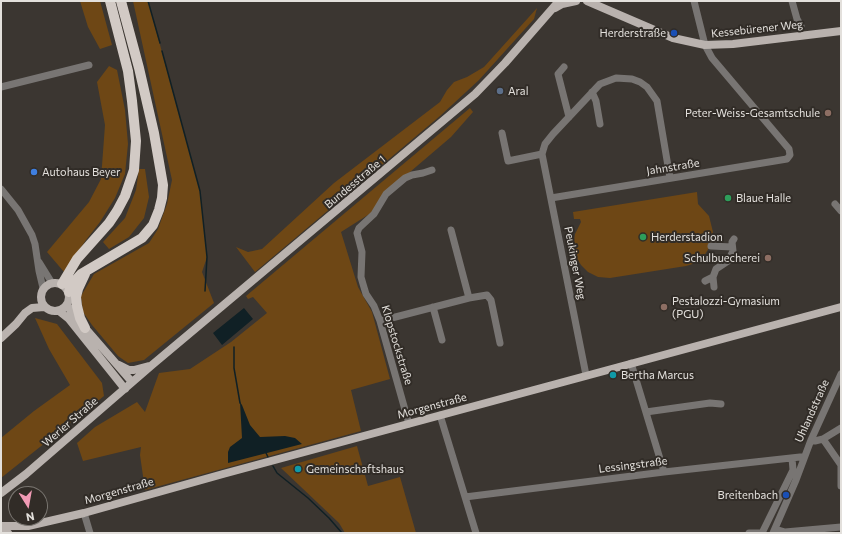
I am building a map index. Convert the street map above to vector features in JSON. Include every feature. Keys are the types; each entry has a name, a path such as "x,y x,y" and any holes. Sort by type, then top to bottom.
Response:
{"highway":[{"path":"57,283 109,223 117,211 130,184 134,170 136,141 128,71 110,1"},
{"path":"69,292 71,285 76,278 142,238 153,225 162,198 163,185 159,163 139,68 121,1"},
{"path":"85,328 80,318 76,297 82,280 89,269"}],"main road":[{"name":"Bundesstraße 1","path":"152,365 475,94 505,63 552,5 559,1"},
{"path":"552,5 576,1"},
{"name":"Kessebürener Weg","path":"580,1 589,2 673,38 705,45 733,44 841,31"},
{"path":"44,307 41,303 40,297 43,288 57,283 69,292 67,305 59,311"},
{"path":"1,338 12,328 32,303 40,297"},
{"path":"67,305 73,314 132,382"},
{"path":"25,313 32,308 44,307 54,311 59,311 69,319 125,389"},
{"name":"Morgenstraße","path":"1,527 20,530 28,529 223,474 841,307"},
{"path":"114,362 128,370 134,370 152,365"},
{"name":"Werler Straße","path":"1,493 26,474 152,365"},
{"path":"1,527 8,533"}],"street":[{"path":"694,1 705,45"},
{"path":"792,1 797,19 802,26"},
{"name":"Jahnstraße","path":"551,198 787,159 790,155 789,149 712,58 705,45"},
{"path":"1,87 89,65"},
{"path":"564,67 558,74 569,117"},
{"path":"502,133 508,161 542,154 548,139 603,82 622,78 636,80 650,90 655,97 658,106 670,178"},
{"path":"592,92 596,101 600,124"},
{"name":"Peukinger Weg","path":"542,154 586,375"},
{"name":"Klopstockstraße","path":"409,424 380,321 374,306 366,294 363,284 362,252 358,233 359,228 374,214 386,194 405,178 432,170"},
{"path":"1,189 25,221 35,244 43,288"},
{"path":"835,204 841,211"},
{"path":"451,230 469,298"},
{"path":"714,287 713,277 716,269 728,261 732,251 732,242 734,239"},
{"path":"711,246 732,248"},
{"path":"38,260 57,283"},
{"path":"705,281 713,277"},
{"path":"380,321 483,295 489,297 500,343"},
{"path":"433,307 442,340"},
{"path":"631,363 664,472"},
{"name":"Uhlandstraße","path":"774,531 811,440 841,374"},
{"path":"646,412 710,403 721,404"},
{"path":"440,415 476,533"},
{"path":"811,440 823,439 841,428"},
{"path":"823,439 841,465 841,486"},
{"name":"Lessingstraße","path":"465,497 664,472 804,457"},
{"path":"749,533 762,533 793,470 792,458"},
{"path":"84,513 90,533"},
{"path":"774,531 785,532 841,527"}],"shaded area":[{"path":"80,1 100,1 112,45 100,49 88,27"},
{"path":"133,1 148,1 200,191 207,257 202,272 214,303 144,360 128,363 118,356 92,325 83,312 81,296 94,274 149,243 158,229 167,204 172,180"},
{"path":"537,8 534,19 479,80 440,116 255,272 236,247 248,252 262,249 334,183 440,102 454,82 467,77 484,67"},
{"path":"109,66 117,70 125,110 128,144 125,174 115,198 100,222 64,272 47,252 89,202 101,179 105,125 97,82"},
{"path":"470,108 473,112 451,137 410,172 371,213 341,232 358,287 372,312 390,379 351,390 361,431 145,490 140,455 141,447 83,461 77,443 95,427 137,402 145,412 159,373 190,369 231,342 267,313 253,297 248,299 246,296"},
{"path":"139,169 145,169 149,197 144,218 129,237 109,249 103,242 125,218 136,190"},
{"name":"Herderstadion","path":"697,192 698,204 709,216 713,232 709,248 704,256 696,263 686,266 610,278 598,277 588,272 576,257 574,241 575,234 581,222 580,219 574,219 573,212"},
{"path":"244,308 253,319 222,345 213,333"},
{"path":"35,318 57,324 102,383 104,396 1,478 1,438 34,411 70,385 49,349"},
{"path":"240,402 250,425 260,437 285,436 295,438 302,444 228,463 228,452 230,447 242,438"},
{"path":"357,446 368,486 400,477 416,533 345,533 339,523 281,468"}],"waterway":[{"path":"148,1 160,43"},
{"path":"162,51 200,191 207,257 205,291"},
{"path":"234,347 234,368 240,403"},
{"path":"265,451 268,457"},
{"path":"273,466 277,473 308,498 342,533"}],"place":[{"name":"Herderstraße","path":"674,33"},
{"name":"Aral","path":"500,91"},
{"name":"Peter-Weiss-Gesamtschule","path":"828,113"},
{"name":"Autohaus Beyer","path":"34,172"},
{"name":"Blaue Halle","path":"728,198"},
{"name":"Herderstadion","path":"643,237"},
{"name":"Schulbuecherei","path":"768,258"},
{"name":"Pestalozzi-Gymasium (PGU)","path":"664,307"},
{"name":"Bertha Marcus","path":"613,375"},
{"name":"Gemeinschaftshaus","path":"298,469"},
{"name":"Breitenbach","path":"786,495"}]}
